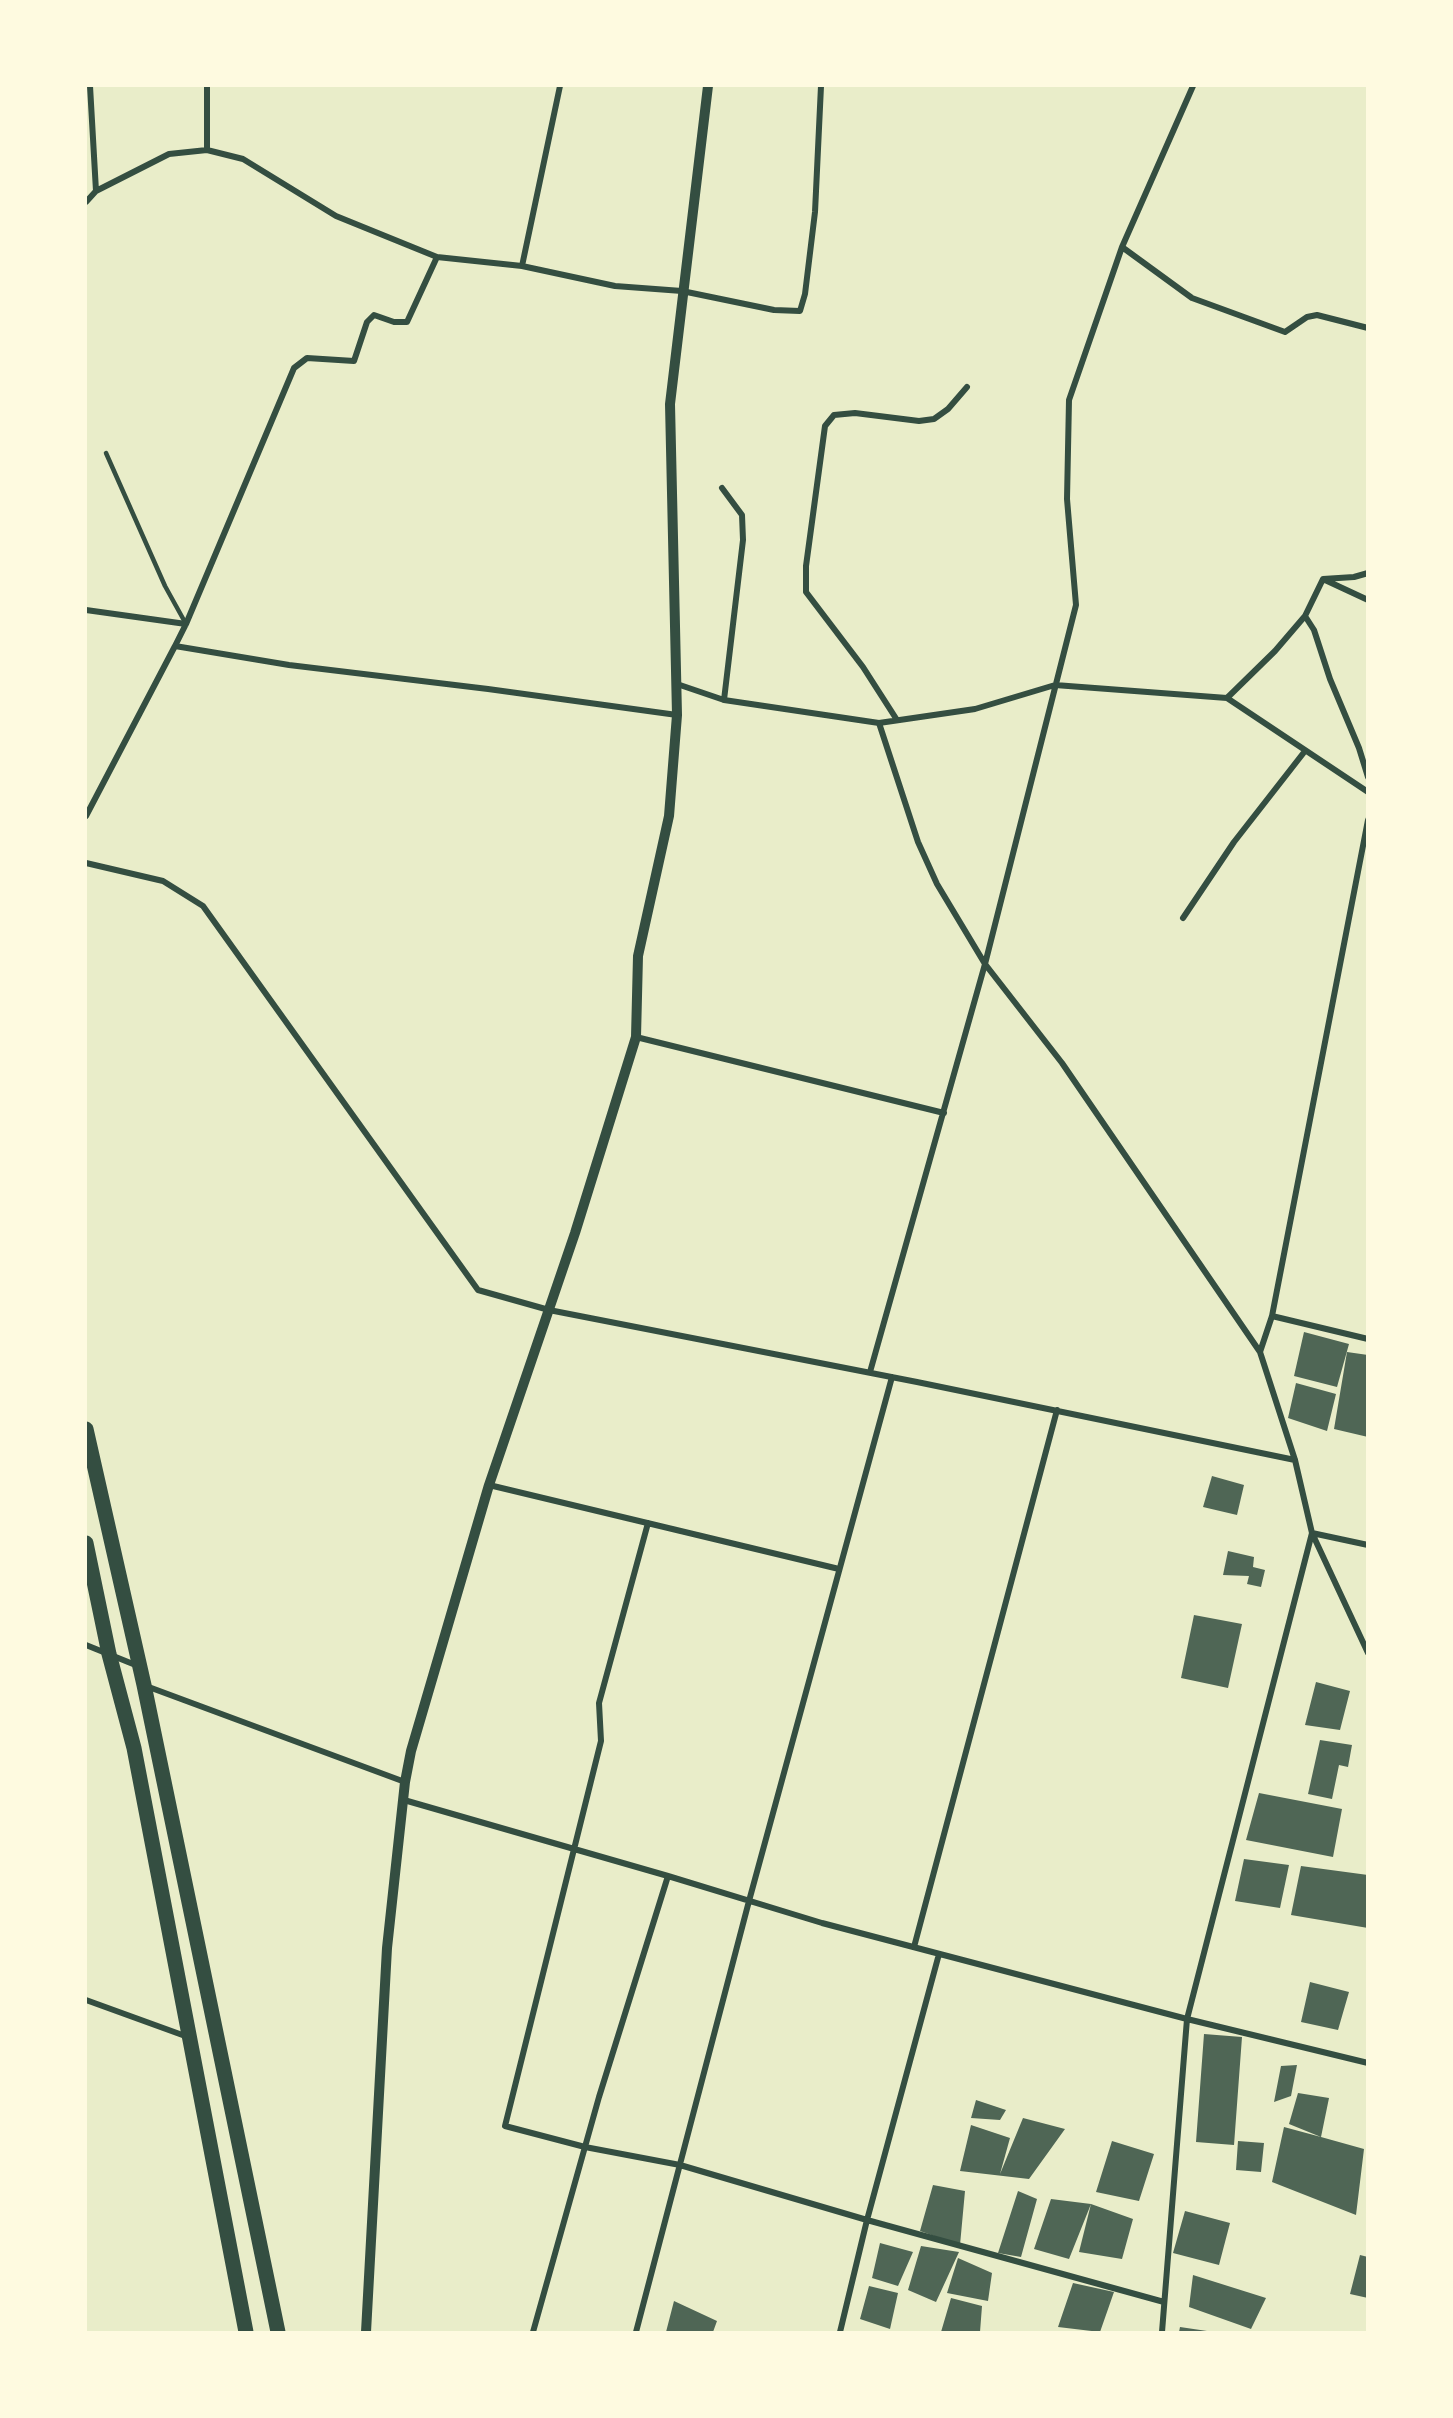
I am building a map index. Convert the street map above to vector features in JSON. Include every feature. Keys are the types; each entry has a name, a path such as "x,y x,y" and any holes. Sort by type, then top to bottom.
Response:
{"main road":[{"path":"86,1429 140,1666 278,2332"},
{"path":"86,1544 109,1654 134,1748 246,2332"}],"street":[{"path":"90,86 96,191"},
{"path":"207,86 207,150"},
{"path":"522,266 560,86"},
{"path":"366,2332 387,1948 405,1782 411,1751 489,1485 549,1310 636,1037 638,956 669,816 677,715 670,404 708,86"},
{"path":"86,202 96,191 169,154 207,150 243,159 336,216 437,257 522,266 615,286 682,291 774,310 800,311 805,294 814,212 821,86"},
{"path":"870,1372 985,964 1076,605 1067,499 1069,400 1122,247 1192,86"},
{"path":"1122,247 1192,298 1285,332 1307,316 1317,315 1368,328"},
{"path":"86,816 186,624 294,368 307,358 354,362 367,322 374,315 394,322 407,322 437,257"},
{"path":"897,720 857,658 806,592 806,566 825,426 834,415 855,413 919,421 934,419 948,409 967,387"},
{"path":"722,488 742,515 743,540 724,700"},
{"path":"1323,579 1354,577 1368,573"},
{"path":"1227,698 1275,651 1305,616 1323,579"},
{"path":"1323,579 1368,600"},
{"path":"86,610 186,624"},
{"path":"1305,616 1314,630 1330,679 1359,748 1368,777"},
{"path":"174,646 289,665 677,715"},
{"path":"677,684 724,700 879,723 975,709 1055,685 1227,698 1368,792"},
{"path":"879,723 918,842 937,884 985,964 1062,1063 1260,1352 1295,1460 1312,1533 1368,1653"},
{"path":"1184,918 1234,842 1305,751"},
{"path":"1260,1352 1272,1316 1368,820"},
{"path":"86,863 163,881 203,906 478,1290 549,1310 870,1372 1295,1460"},
{"path":"636,1037 944,1113"},
{"path":"1272,1316 1368,1339"},
{"path":"636,2332 749,1901 892,1377"},
{"path":"914,1947 1057,1410"},
{"path":"489,1485 839,1569"},
{"path":"648,1523 599,1703 601,1741 505,2126 585,2147 680,2165 867,2220 1164,2302"},
{"path":"1312,1533 1368,1545"},
{"path":"1162,2332 1187,2019 1312,1533"},
{"path":"86,1645 140,1666"},
{"path":"144,1685 405,1782"},
{"path":"404,1800 939,1954 1187,2019 1368,2063"},
{"path":"533,2332 585,2147 668,1876"},
{"path":"840,2332 867,2220 939,1954"},
{"path":"86,2000 188,2037"}],"lane":[{"path":"106,453 165,586 186,624"}],"building":[{"path":"1304,1332 1349,1344 1337,1387 1294,1376"},
{"path":"1347,1352 1368,1355 1368,1437 1334,1429"},
{"path":"1296,1383 1336,1394 1327,1431 1288,1418"},
{"path":"1212,1476 1244,1485 1237,1515 1203,1507"},
{"path":"1228,1551 1254,1557 1253,1567 1265,1570 1261,1587 1247,1584 1249,1576 1223,1575"},
{"path":"1194,1615 1242,1624 1228,1688 1181,1678"},
{"path":"1316,1682 1350,1691 1340,1730 1305,1725"},
{"path":"1320,1740 1352,1745 1348,1767 1339,1765 1332,1799 1308,1794"},
{"path":"1259,1793 1342,1809 1333,1857 1246,1840"},
{"path":"1244,1859 1289,1865 1280,1908 1235,1901"},
{"path":"1301,1866 1368,1875 1368,1928 1291,1915"},
{"path":"1310,1982 1349,1992 1338,2030 1301,2022"},
{"path":"1204,2034 1242,2037 1234,2145 1196,2142"},
{"path":"1297,2065 1291,2096 1274,2102 1281,2066"},
{"path":"1298,2093 1329,2098 1321,2137 1289,2124"},
{"path":"976,2100 1006,2110 1000,2120 971,2118"},
{"path":"1023,2118 1065,2129 1029,2179 960,2171 971,2125 1010,2138 1000,2174"},
{"path":"1284,2127 1364,2149 1356,2215 1272,2182"},
{"path":"1112,2141 1154,2154 1139,2201 1096,2192"},
{"path":"1238,2141 1264,2143 1261,2172 1236,2170"},
{"path":"933,2185 965,2191 960,2245 920,2231"},
{"path":"1018,2191 1037,2199 1021,2257 998,2253"},
{"path":"1051,2199 1091,2204 1069,2259 1034,2249"},
{"path":"1091,2204 1133,2219 1122,2259 1079,2252"},
{"path":"1185,2211 1230,2223 1219,2265 1173,2253"},
{"path":"880,2243 913,2252 898,2286 872,2278"},
{"path":"921,2246 959,2252 936,2302 908,2290"},
{"path":"1360,2255 1368,2257 1368,2298 1350,2294"},
{"path":"958,2258 992,2273 988,2301 947,2293"},
{"path":"1193,2275 1266,2298 1251,2329 1189,2307"},
{"path":"1073,2283 1114,2292 1100,2332 1058,2327"},
{"path":"869,2286 898,2293 890,2329 860,2319"},
{"path":"951,2298 982,2306 980,2332 941,2332"},
{"path":"674,2301 717,2321 713,2332 666,2332"},
{"path":"1180,2327 1207,2331 1179,2332"}]}
